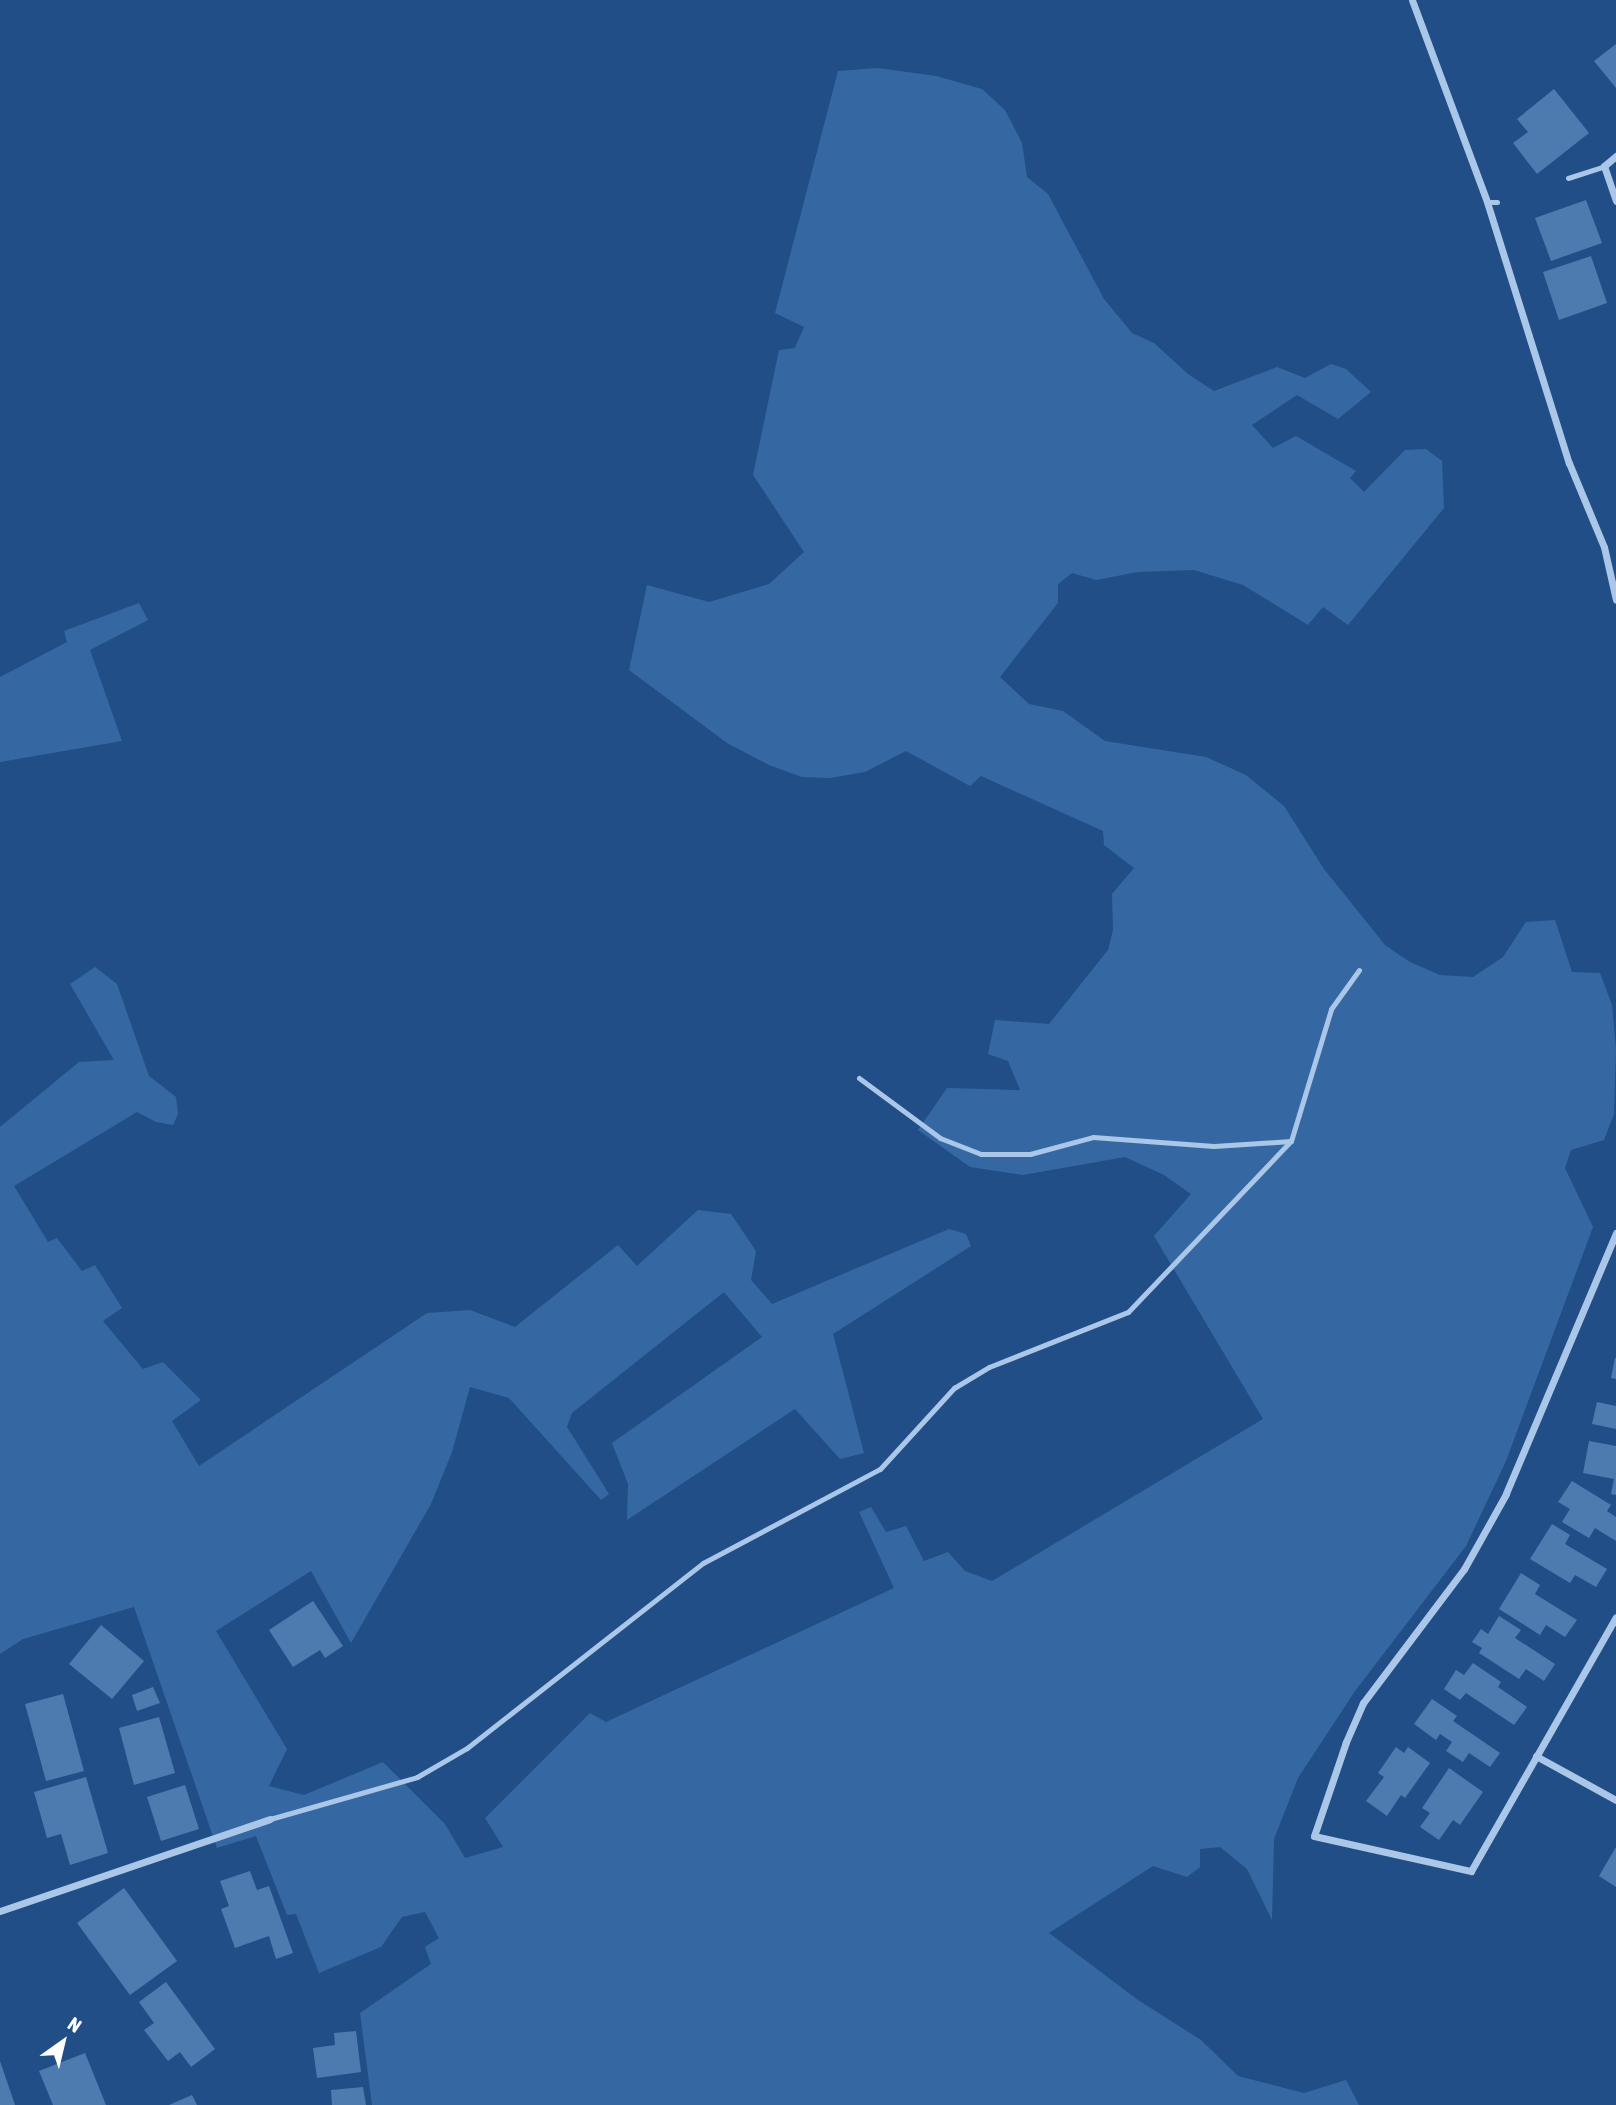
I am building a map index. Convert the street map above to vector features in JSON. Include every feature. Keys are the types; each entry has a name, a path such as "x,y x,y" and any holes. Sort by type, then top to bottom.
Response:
{"street":[{"path":"1412,0 1487,202 1569,463 1604,547 1616,600"},
{"path":"1616,156 1604,166 1616,201"},
{"path":"1616,1233 1506,1494 1464,1569 1363,1703 1346,1742 1314,1836 1471,1871 1616,1617"},
{"path":"1536,1756 1616,1800"},
{"path":"0,1911 271,1819"}],"lane":[{"path":"1568,178 1604,166"},
{"path":"1487,202 1497,202"},
{"path":"271,1819 418,1777 467,1748 703,1563 880,1469 954,1388 989,1367 1128,1312 1292,1141 1331,1009 1359,970"},
{"path":"859,1078 940,1138 981,1154 1030,1154 1093,1137 1214,1146 1292,1141"}],"shaded area":[{"path":"878,68 936,76 982,89 1005,110 1022,143 1027,177 1048,194 1104,299 1132,333 1154,343 1188,374 1214,391 1277,367 1305,378 1331,364 1346,369 1371,392 1338,419 1297,395 1252,425 1273,448 1296,436 1356,471 1350,478 1364,492 1405,450 1426,449 1442,461 1444,508 1348,625 1323,607 1308,625 1243,585 1194,570 1138,572 1096,580 1072,573 1058,584 1058,603 1000,677 1029,704 1063,711 1105,741 1206,757 1246,775 1284,806 1324,869 1385,945 1410,962 1440,975 1473,977 1503,957 1526,922 1555,920 1572,972 1600,973 1612,1005 1616,1049 1614,1114 1604,1140 1571,1150 1565,1168 1593,1227 1506,1461 1466,1546 1355,1691 1298,1778 1274,1839 1272,1920 1247,1869 1220,1847 1200,1849 1200,1867 1187,1877 1153,1866 1049,1933 1138,2000 1201,2040 1238,2076 1304,2093 1346,2080 1359,2105 372,2105 360,2013 431,1964 425,1947 439,1938 425,1912 402,1917 381,1947 319,1973 296,1914 287,1915 256,1836 217,1848 134,1607 23,1639 0,1654 0,1127 79,1062 114,1060 70,984 95,967 117,984 149,1076 176,1097 178,1114 173,1125 156,1122 137,1112 14,1186 48,1242 57,1238 82,1271 95,1265 122,1308 103,1321 143,1369 163,1362 201,1400 172,1421 199,1466 427,1313 470,1310 515,1327 618,1245 637,1266 698,1210 731,1214 756,1251 751,1280 772,1304 949,1229 966,1234 971,1246 833,1334 864,1453 840,1459 795,1409 627,1520 628,1484 612,1443 762,1337 724,1292 572,1413 567,1427 609,1494 601,1500 509,1398 470,1387 452,1452 431,1504 351,1643 311,1571 216,1631 287,1749 269,1786 304,1795 383,1762 445,1824 465,1858 503,1847 485,1818 590,1713 606,1722 894,1588 859,1512 871,1507 886,1532 906,1526 924,1561 948,1552 965,1571 992,1581 1263,1419 1154,1236 1191,1194 1164,1175 1125,1157 1023,1175 970,1167 918,1130 947,1088 1020,1090 1008,1061 988,1054 995,1020 1049,1024 1108,950 1113,930 1112,894 1134,868 1104,845 1103,831 981,776 970,786 906,751 865,772 830,778 802,777 769,765 727,743 629,670 647,585 709,602 769,584 804,552 753,475 779,350 795,348 804,327 775,313 838,71"},
{"path":"139,603 148,620 90,650 122,741 0,762 0,677 67,642 64,631"}],"building":[{"path":"1616,44 1616,88 1594,61"},
{"path":"1554,89 1589,133 1537,174 1513,143 1528,132 1517,119"},
{"path":"1586,200 1602,243 1551,261 1535,218"},
{"path":"1591,256 1607,303 1559,320 1543,272"},
{"path":"1616,1358 1616,1379 1611,1378"},
{"path":"1597,1402 1616,1406 1616,1429 1592,1424"},
{"path":"1589,1441 1616,1446 1616,1495 1611,1494 1614,1479 1583,1473"},
{"path":"1572,1481 1611,1505 1607,1511 1616,1517 1616,1541 1595,1528 1589,1538 1562,1522 1570,1509 1558,1502"},
{"path":"1552,1524 1570,1535 1565,1544 1607,1569 1596,1587 1575,1575 1570,1583 1530,1559"},
{"path":"1521,1573 1540,1585 1535,1594 1577,1620 1565,1637 1546,1625 1540,1635 1499,1609"},
{"path":"313,1601 343,1646 325,1658 320,1650 293,1667 269,1630"},
{"path":"1499,1616 1521,1630 1515,1638 1555,1664 1544,1681 1526,1669 1519,1679 1479,1653 1482,1648 1472,1642 1481,1629 1488,1634"},
{"path":"101,1625 144,1661 112,1699 69,1664"},
{"path":"1473,1663 1501,1682 1498,1687 1527,1707 1514,1725 1466,1693 1460,1700 1444,1689 1456,1670 1464,1675"},
{"path":"153,1687 160,1703 137,1711 132,1695"},
{"path":"63,1694 84,1771 46,1781 25,1704"},
{"path":"1432,1699 1457,1716 1453,1721 1500,1753 1490,1767 1469,1753 1463,1762 1446,1751 1452,1742 1440,1734 1436,1740 1414,1724"},
{"path":"159,1717 175,1773 134,1785 119,1728"},
{"path":"1396,1747 1404,1753 1408,1747 1430,1763 1405,1798 1401,1795 1387,1816 1366,1801 1384,1777 1378,1773"},
{"path":"1449,1768 1483,1792 1460,1825 1453,1820 1439,1840 1420,1827 1430,1813 1422,1808"},
{"path":"86,1777 108,1853 70,1865 61,1834 47,1838 34,1792"},
{"path":"185,1785 199,1829 161,1841 147,1797"},
{"path":"1616,1847 1616,1887 1599,1876"},
{"path":"250,1871 257,1890 269,1886 293,1953 276,1959 269,1936 235,1948 221,1909 229,1906 220,1881"},
{"path":"124,1888 177,1961 130,1995 77,1923"},
{"path":"166,1982 215,2049 191,2067 180,2052 168,2061 144,2030 154,2023 139,2002"},
{"path":"356,2031 361,2072 317,2078 313,2048 335,2045 334,2033"},
{"path":"85,2053 106,2105 53,2105 39,2071"},
{"path":"0,2061 15,2105 0,2105"},
{"path":"363,2087 366,2105 332,2105 331,2090"},
{"path":"192,2095 197,2105 169,2105"}]}
